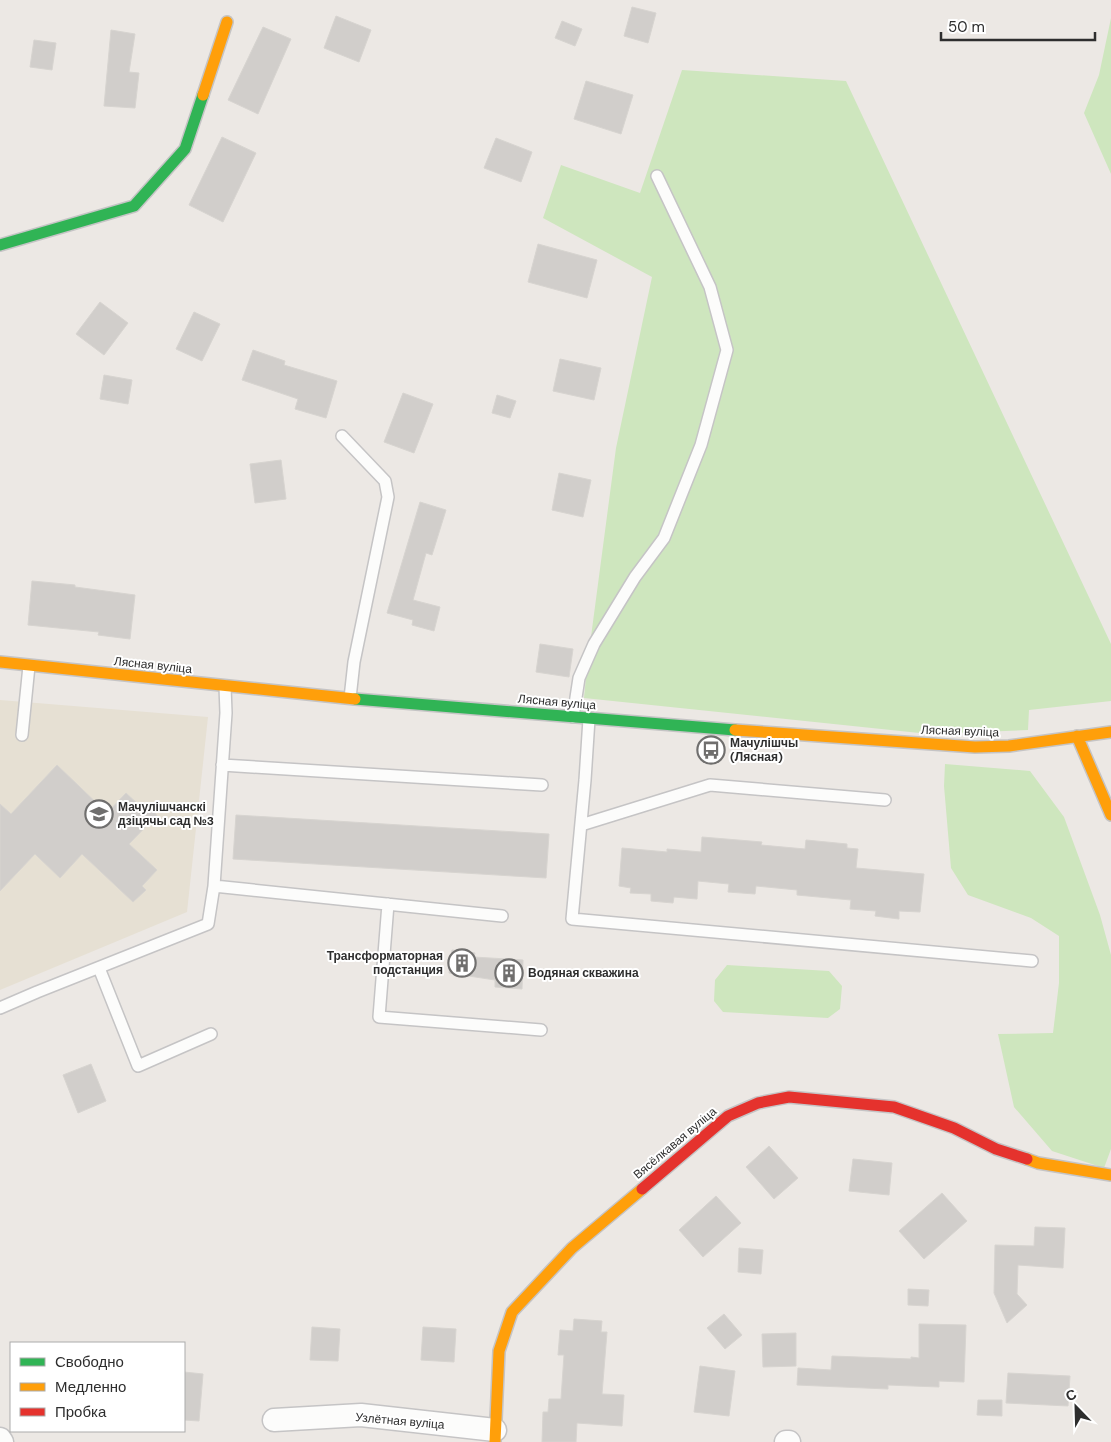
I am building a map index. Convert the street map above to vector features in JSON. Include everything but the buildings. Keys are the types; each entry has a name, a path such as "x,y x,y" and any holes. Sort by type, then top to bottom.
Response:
{"street":[{"path":"0,244 134,206 185,149 227,22"},
{"name":"Лясная вуліца","path":"0,662 290,694 573,716 589,719 975,747 1010,746 1111,732"},
{"path":"1077,736 1111,815"},
{"name":"Вясёлкавая вуліца","path":"495,1436 499,1351 512,1312 572,1248 594,1229 728,1116 758,1102 789,1098 894,1107 954,1128 996,1149 1038,1163 1111,1174"},
{"name":"Узлётная вуліца","path":"274,1420 361,1415 495,1436"}],"lane":[{"path":"573,716 579,678 594,644 635,577 664,538 701,445 727,350 710,287 657,176"},
{"path":"342,436 385,481 388,497 354,662 350,698"},
{"path":"22,734 29,666"},
{"path":"0,1008 208,924 214,886 226,713 225,686"},
{"path":"589,719 572,919 1032,961"},
{"path":"222,765 542,785"},
{"path":"581,825 710,785 885,800"},
{"path":"214,886 502,916"},
{"path":"388,904 379,1017 540,1030"},
{"path":"99,968 138,1066 211,1034"}],"shaded area":[{"name":"Мачулішчанскі дзіцячы сад №3","path":"0,700 208,717 187,912 0,990"}],"green space":[{"path":"1111,18 1111,174 1084,113 1099,75"},
{"path":"682,70 846,81 1111,644 1111,701 1029,710 1028,730 929,734 584,698 616,448 652,277 543,218 561,165 640,193"},
{"path":"945,764 1030,771 1064,817 1100,915 1111,955 1111,1149 1104,1168 1052,1151 1014,1107 998,1034 1053,1033 1059,983 1059,936 1031,918 968,895 951,868 944,786"},
{"path":"727,965 829,971 842,986 840,1009 828,1018 723,1012 714,1001 715,980"}],"traffic: fast":[{"path":"0,245 134,206 185,149 203,95"},
{"path":"355,699 735,730"}],"traffic: slow":[{"path":"203,95 227,22"},
{"path":"0,662 355,699"},
{"path":"735,730 975,747 1009,746 1111,732"},
{"path":"1077,736 1111,815"},
{"path":"1027,1159 1038,1163 1111,1175"},
{"path":"495,1442 499,1351 512,1312 572,1248 642,1189"}],"traffic: jam":[{"path":"642,1189 728,1116 758,1103 789,1097 894,1107 954,1128 996,1149 1027,1159"}],"place":[{"name":"Мачулішчы (Лясная)","path":"711,750"},
{"name":"Мачулішчанскі дзіцячы сад №3","path":"99,814"},
{"name":"Трансформаторная подстанция","path":"462,963"},
{"name":"Водяная скважина","path":"509,973"}]}
